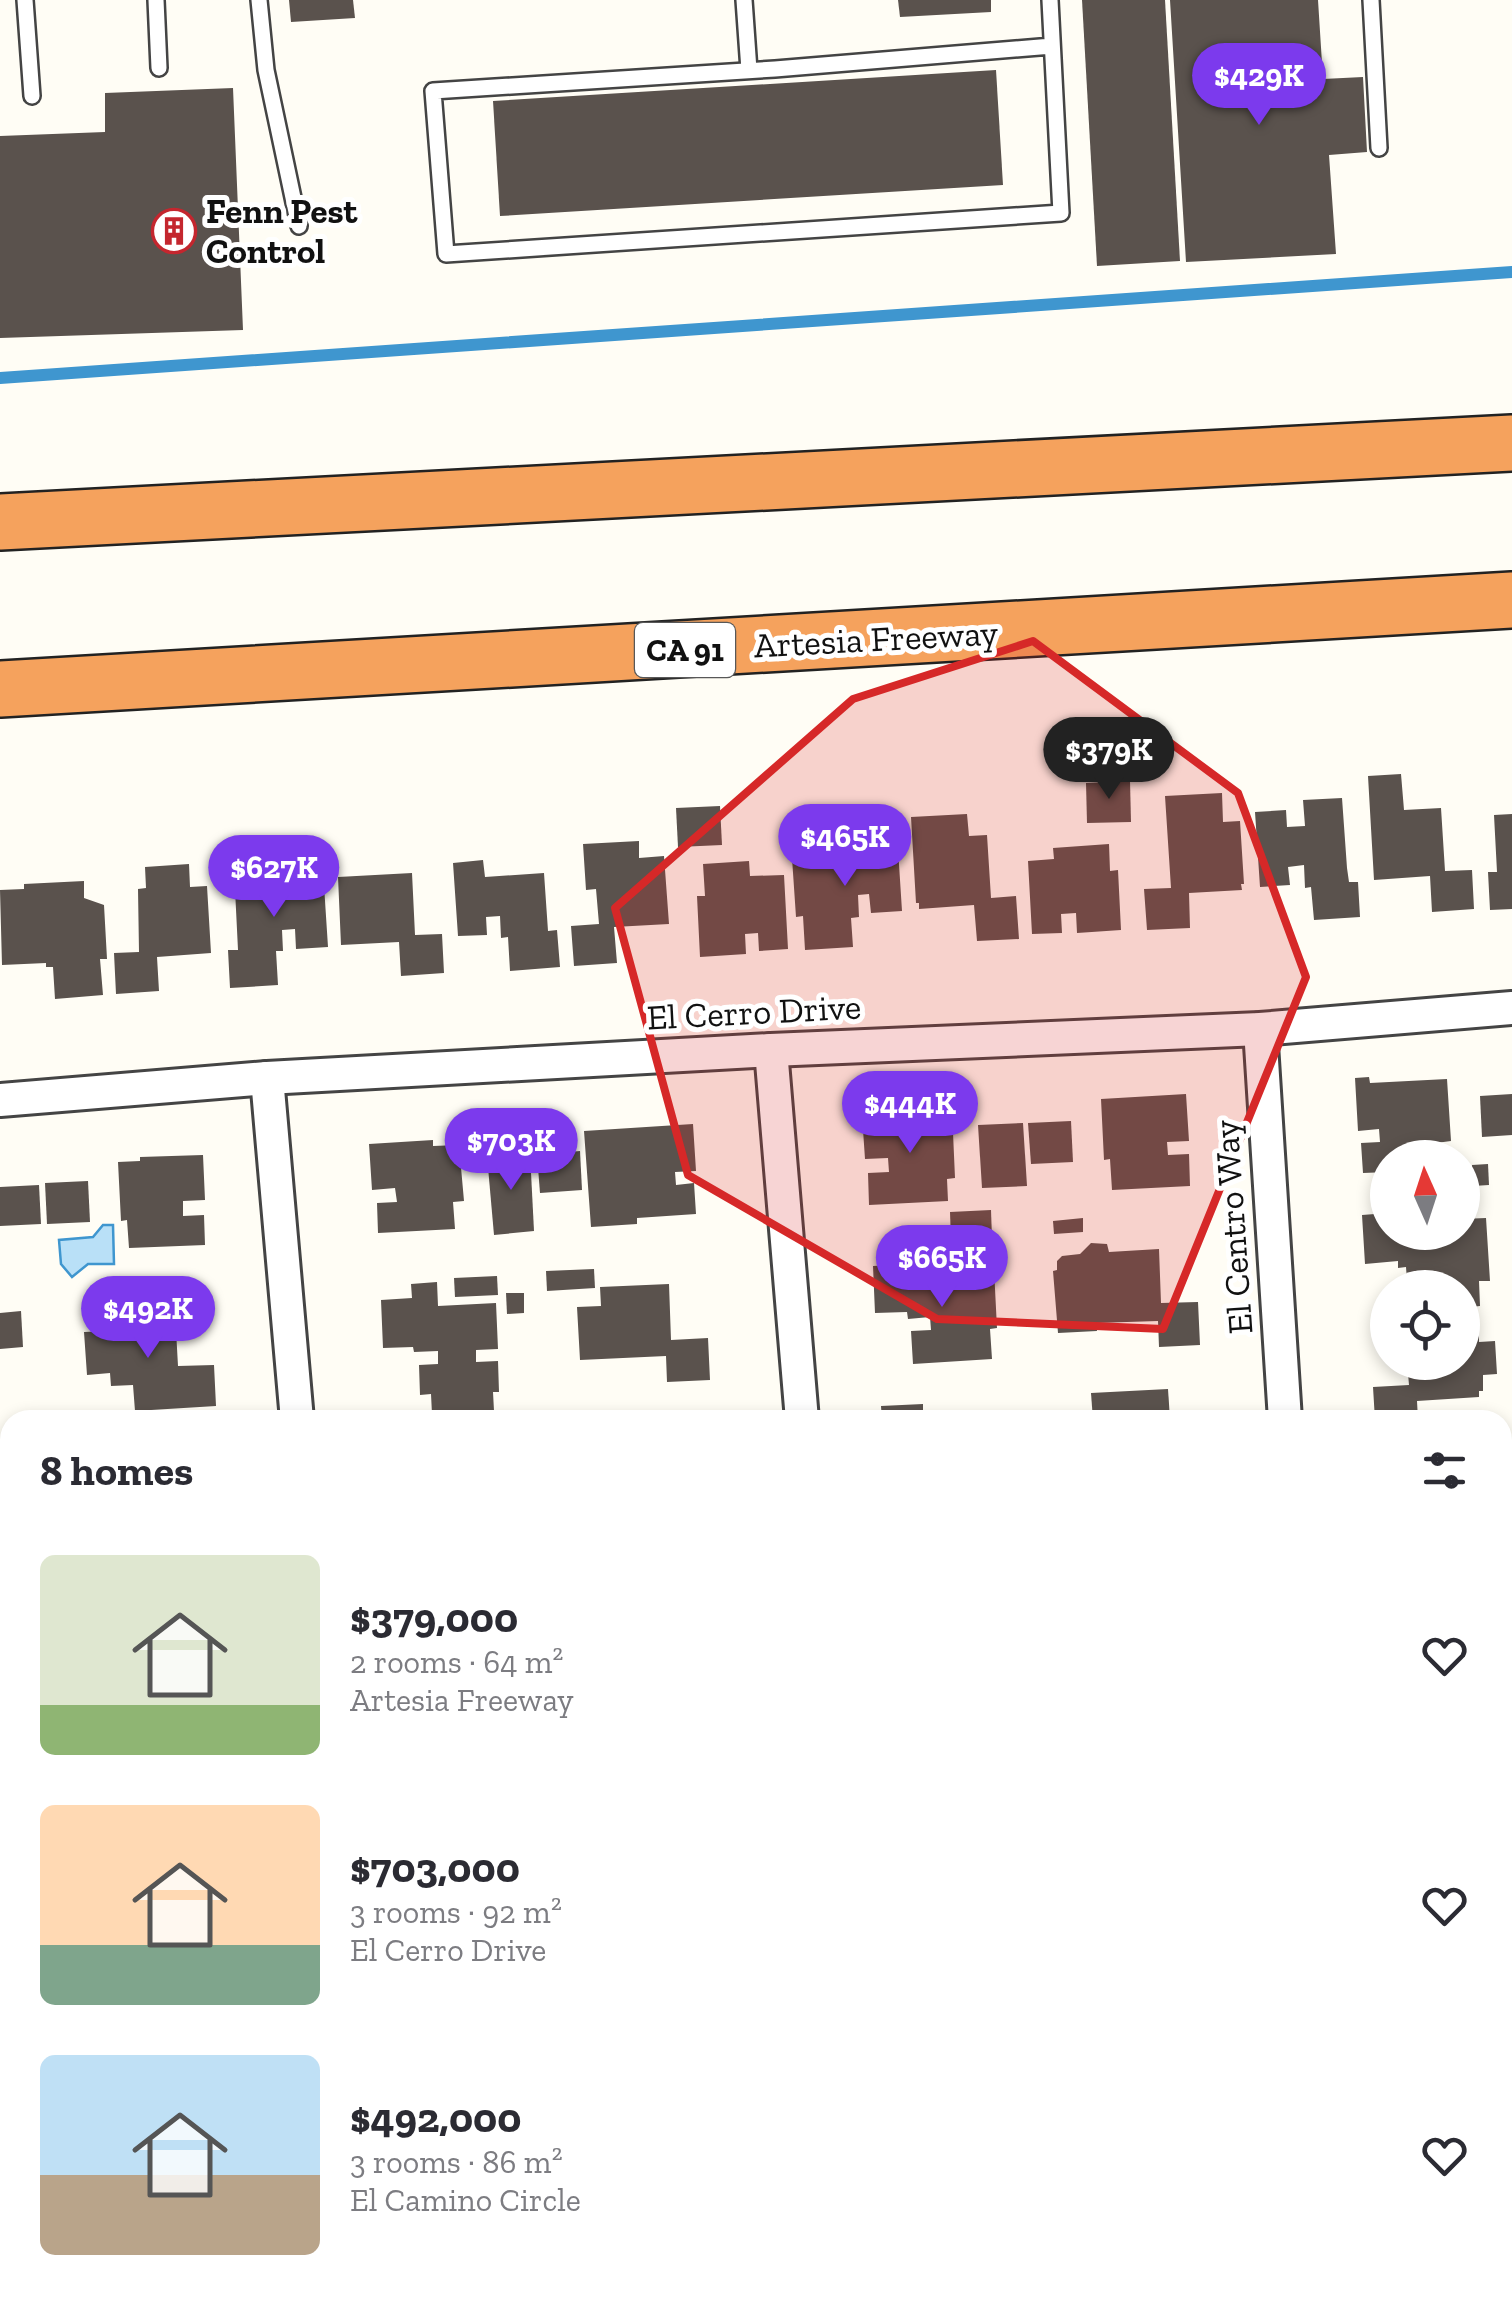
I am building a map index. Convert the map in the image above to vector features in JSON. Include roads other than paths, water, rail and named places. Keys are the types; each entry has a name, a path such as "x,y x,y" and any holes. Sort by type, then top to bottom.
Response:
{"highway":[{"path":"1344,452 1512,427"},
{"path":"0,522 1512,443"},
{"name":"Artesia Freeway","path":"0,690 1512,600"}],"street":[{"name":"El Cerro Drive","path":"0,1100 266,1078 771,1050 1260,1029 1512,1008"},
{"name":"El Centro Way","path":"1260,1029 1284,1410"},
{"path":"771,1050 801,1410"},
{"path":"266,1078 295,1410"}],"lane":[{"path":"25,0 32,96"},
{"path":"156,0 159,68"},
{"path":"260,0 266,70 299,226"},
{"path":"744,0 749,70"},
{"path":"1050,0 1061,213 446,254 433,91 1052,46"},
{"path":"1371,0 1379,148"}],"water":[{"path":"103,1225 113,1225 114,1264 88,1264 72,1277 61,1264 59,1240 93,1237"}],"waterway":[{"path":"0,378 1512,272"}],"place":[{"name":"Fenn Pest Control","path":"174,231"}]}
